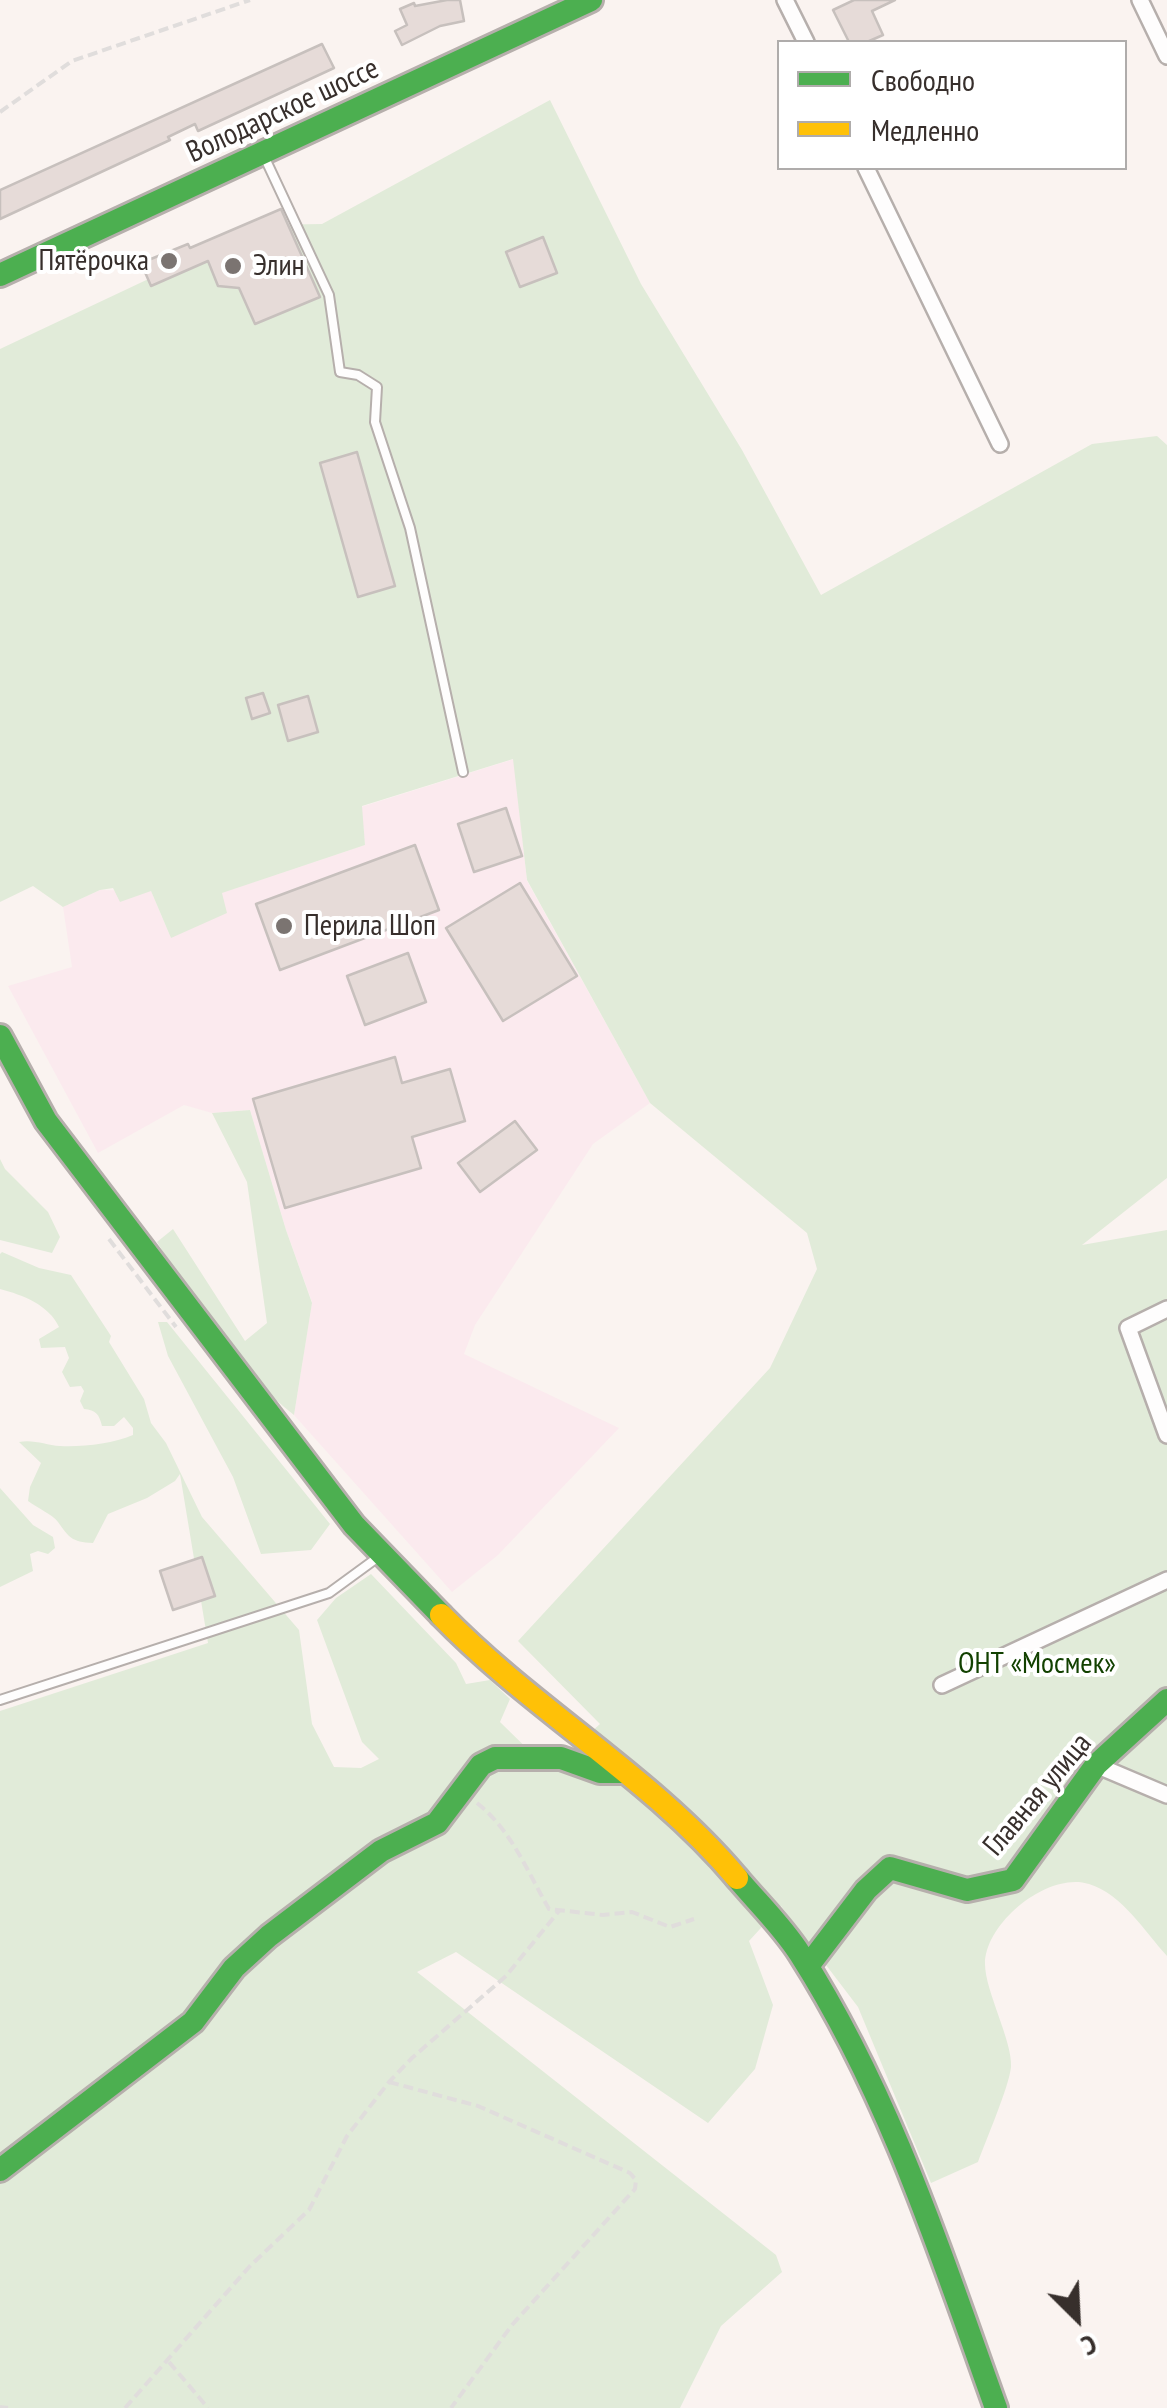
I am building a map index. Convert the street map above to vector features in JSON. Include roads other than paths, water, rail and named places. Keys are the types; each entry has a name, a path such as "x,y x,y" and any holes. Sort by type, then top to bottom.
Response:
{"street":[{"name":"Володарское шоссе","path":"0,275 591,0"},
{"path":"785,0 805,40"},
{"path":"1140,0 1167,56"},
{"path":"867,170 1000,444"},
{"path":"0,1036 46,1121 354,1525 483,1658 715,1852 808,1966 861,2058 910,2167 996,2408"},
{"path":"1167,1309 1128,1328 1167,1435"},
{"path":"942,1685 1167,1580"},
{"name":"Главная улица","path":"808,1966 866,1890 890,1868 966,1890 1013,1880 1096,1766 1167,1700"},
{"path":"0,2170 193,2022 234,1968 269,1936 381,1851 437,1823 481,1765 495,1758 561,1758 600,1772 624,1772"},
{"path":"1096,1766 1167,1794"}],"lane":[{"path":"263,154 329,295 340,372 358,375 377,387 375,422 410,528 463,772"},
{"path":"0,1700 329,1593 382,1554"}],"place":[{"name":"Пятёрочка","path":"169,261"},
{"name":"Элин","path":"233,266"},
{"name":"Перила Шоп","path":"284,926"}],"park label":[{"name":"ОНТ «Мосмек»","path":"1037,1664"}]}
